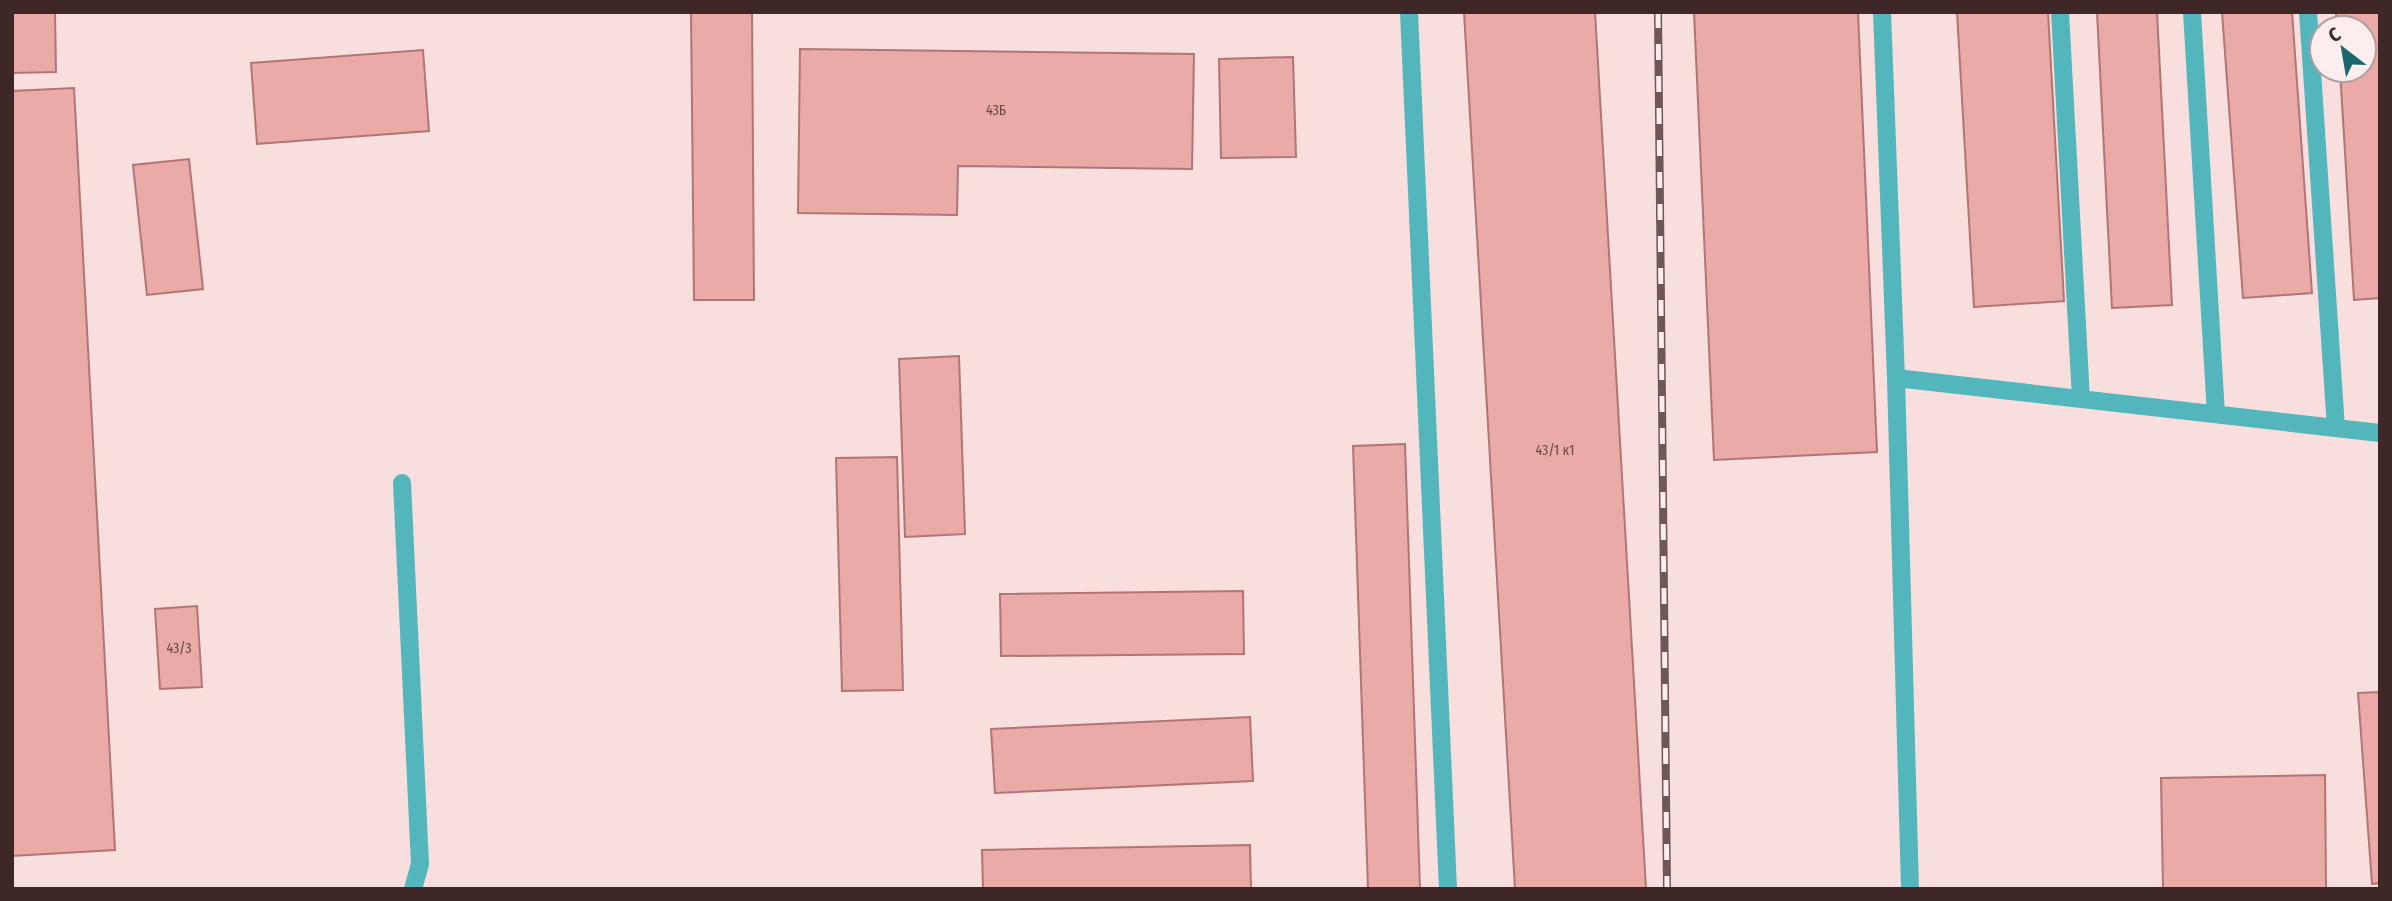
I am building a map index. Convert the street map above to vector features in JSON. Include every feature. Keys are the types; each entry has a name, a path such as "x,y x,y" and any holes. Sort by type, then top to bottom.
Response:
{"lane":[{"path":"1409,12 1448,889"},
{"path":"1882,12 1896,378 1910,889"},
{"path":"2060,12 2081,399"},
{"path":"2192,12 2216,414"},
{"path":"2308,12 2336,428"},
{"path":"1896,378 2380,433"},
{"path":"402,483 420,864 413,889"}],"building":[{"path":"12,12 55,12 56,72 12,73"},
{"path":"691,12 752,12 754,300 694,300"},
{"path":"1464,12 1595,12 1646,889 1515,889"},
{"path":"1694,12 1858,12 1877,452 1714,460"},
{"path":"1957,12 2048,12 2064,301 1974,307"},
{"path":"2097,12 2157,12 2172,305 2112,308"},
{"path":"2222,12 2292,12 2312,293 2243,298"},
{"path":"2380,12 2380,298 2354,300 2341,84 2378,84 2378,14 2336,14"},
{"path":"800,49 1194,54 1192,169 958,166 957,215 798,213"},
{"path":"423,50 429,131 257,144 251,63"},
{"path":"1293,57 1296,157 1221,158 1219,59"},
{"path":"74,88 115,850 12,856 12,91"},
{"path":"189,159 203,289 147,295 133,165"},
{"path":"959,356 965,534 905,537 899,359"},
{"path":"1405,444 1420,889 1368,889 1353,446"},
{"path":"897,457 903,690 842,691 836,458"},
{"path":"1243,591 1244,654 1001,656 1000,594"},
{"path":"197,606 202,687 160,689 155,609"},
{"path":"2380,692 2380,883 2372,884 2358,693"},
{"path":"1250,717 1253,781 995,793 991,729"},
{"path":"2325,775 2326,889 2163,889 2161,778"},
{"path":"1250,845 1251,889 983,889 982,850"}],"railway":[{"path":"1658,12 1667,889"}]}
